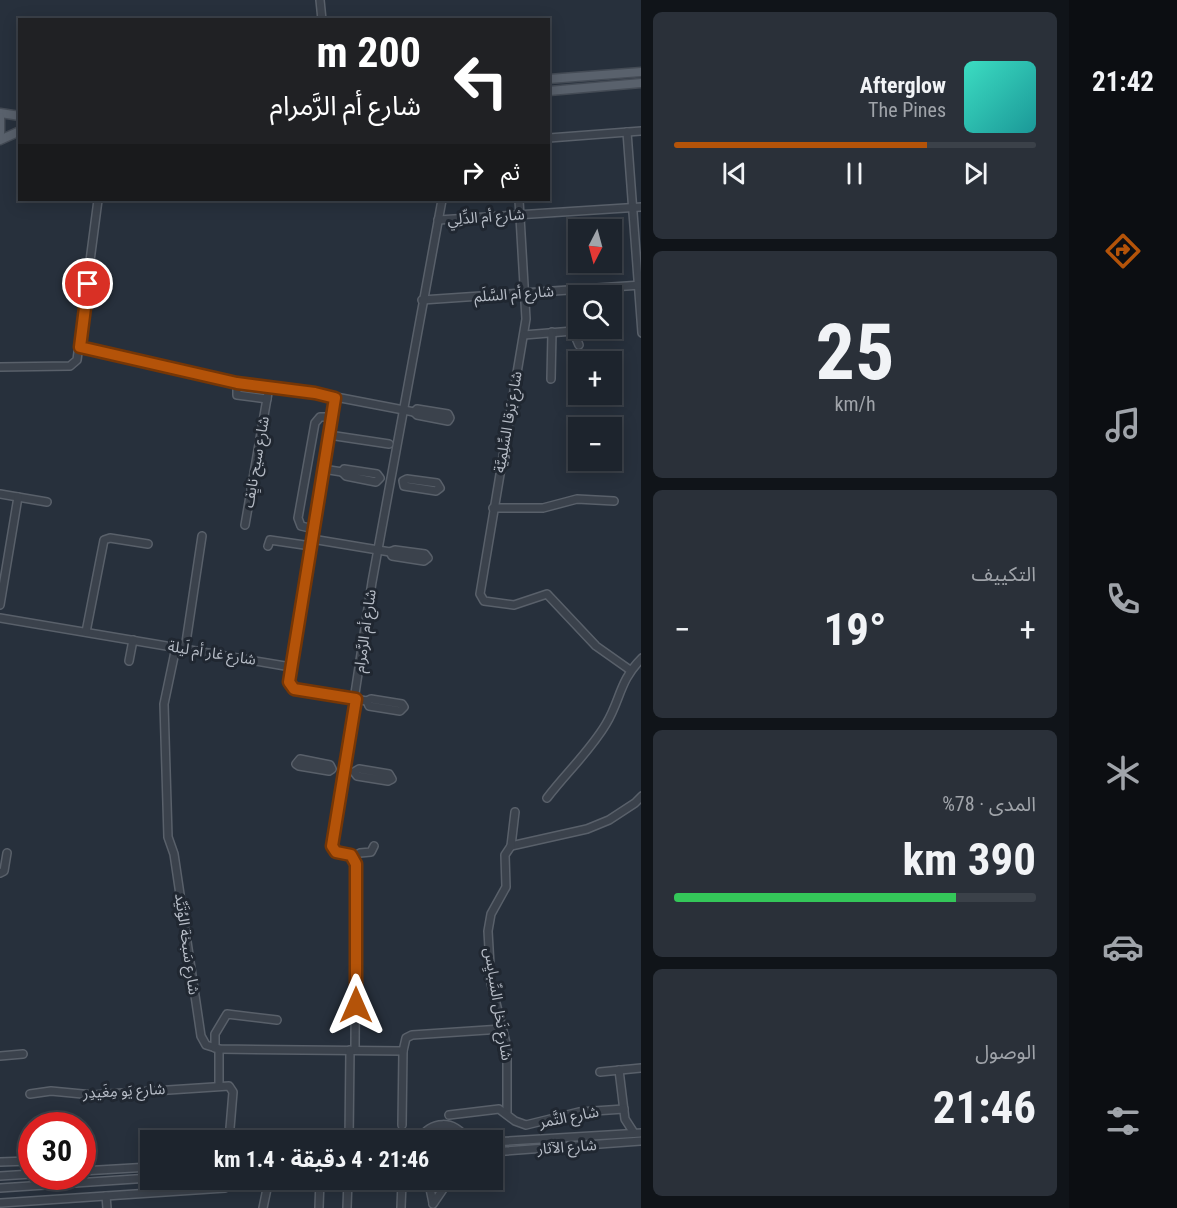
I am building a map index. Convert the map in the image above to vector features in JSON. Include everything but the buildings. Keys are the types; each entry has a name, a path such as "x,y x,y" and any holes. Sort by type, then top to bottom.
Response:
{"main road":[{"path":"550,80 641,72"},
{"path":"550,91 641,83"},
{"path":"0,112 18,116"},
{"path":"0,117 0,134"},
{"path":"0,140 18,132"}],"street":[{"path":"320,0 322,18"},
{"path":"550,138 641,131"},
{"path":"627,132 641,309"},
{"path":"0,367 70,366 77,360 98,201"},
{"name":"شارع أم الرَّمرام","path":"353,857 332,849 379,550 422,300 442,201"},
{"name":"شارع بَرقا السِّلِمِيَّة","path":"519,201 526,293 524,335 493,508 481,597 488,602 514,605 547,594 596,646 630,670"},
{"name":"شارع أم الدِّلِي","path":"438,220 641,207"},
{"name":"شارع أم السَّلَم","path":"422,300 640,285"},
{"path":"524,335 575,331 579,345"},
{"path":"551,379 552,332"},
{"path":"80,347 237,383 414,412"},
{"name":"شارع سيح نايِف","path":"237,383 237,395 267,399"},
{"name":"شارع سيح نايِف","path":"245,525 269,387"},
{"path":"335,398 289,685 294,689 367,701"},
{"path":"314,530 301,526 298,518 315,423 320,417 332,417"},
{"path":"329,435 389,444"},
{"path":"324,470 342,472 344,476 376,482 380,478 402,483"},
{"path":"0,494 47,502"},
{"path":"0,605 18,497"},
{"path":"493,508 543,508 577,500 614,501"},
{"path":"184,649 202,536"},
{"path":"86,632 104,540 110,538 148,544"},
{"path":"268,546 270,540 292,547 312,543 390,552"},
{"name":"شارع غار أم لَيلة","path":"0,618 291,667"},
{"path":"129,661 133,640"},
{"name":"شارع سَبخة الوُتَيِّد","path":"176,647 164,699 168,837 174,854 201,1036 206,1045 217,1048"},
{"path":"547,798 583,756 607,723 630,670 641,659"},
{"path":"332,769 354,772"},
{"path":"511,846 586,829 609,820 635,804 641,797"},
{"name":"شارع نَخل السِّبايِس","path":"507,1113 508,1053 491,983 488,931 491,914 501,899 508,875 505,855 511,846 515,812"},
{"path":"349,1130 356,868 353,857 360,852 371,852 374,846"},
{"path":"0,873 4,871 7,853"},
{"path":"230,1130 232,1090 229,1086 219,1086 215,1034 227,1014 277,1020"},
{"path":"402,1125 403,1051 406,1038 412,1035 502,1029"},
{"path":"217,1048 403,1051"},
{"path":"0,1056 23,1054"},
{"path":"600,1072 641,1068"},
{"path":"619,1070 625,1119 638,1133"},
{"name":"شارع يَو مِغَيدِر","path":"30,1094 51,1091 93,1095 219,1086"},
{"name":"شارع التَّمر","path":"449,1115 495,1108 526,1125 579,1112 624,1109"},
{"name":"شارع التَّمر","path":"617,1134 625,1119"},
{"path":"426,1130 441,1124 455,1127 458,1130"},
{"name":"شارع الآثار","path":"503,1141 638,1133"},
{"name":"شارع الآثار","path":"503,1151 641,1141"},
{"path":"0,1162 18,1161"},
{"path":"96,1170 140,1168"},
{"path":"0,1176 18,1175"},
{"path":"96,1182 140,1179"},
{"path":"0,1188 18,1187"},
{"path":"86,1190 87,1197"},
{"path":"1,1203 195,1190"},
{"path":"262,1208 265,1190"},
{"path":"320,1190 320,1208"},
{"path":"347,1208 348,1190"},
{"path":"401,1208 402,1190"},
{"path":"430,1190 432,1206"},
{"path":"432,1206 443,1190"},
{"path":"106,1196 107,1208"}],"route":[{"path":"88,284 80,347 237,383 315,393 335,398 289,685 294,689 356,699 332,849 351,855 356,864 356,1005"}]}
